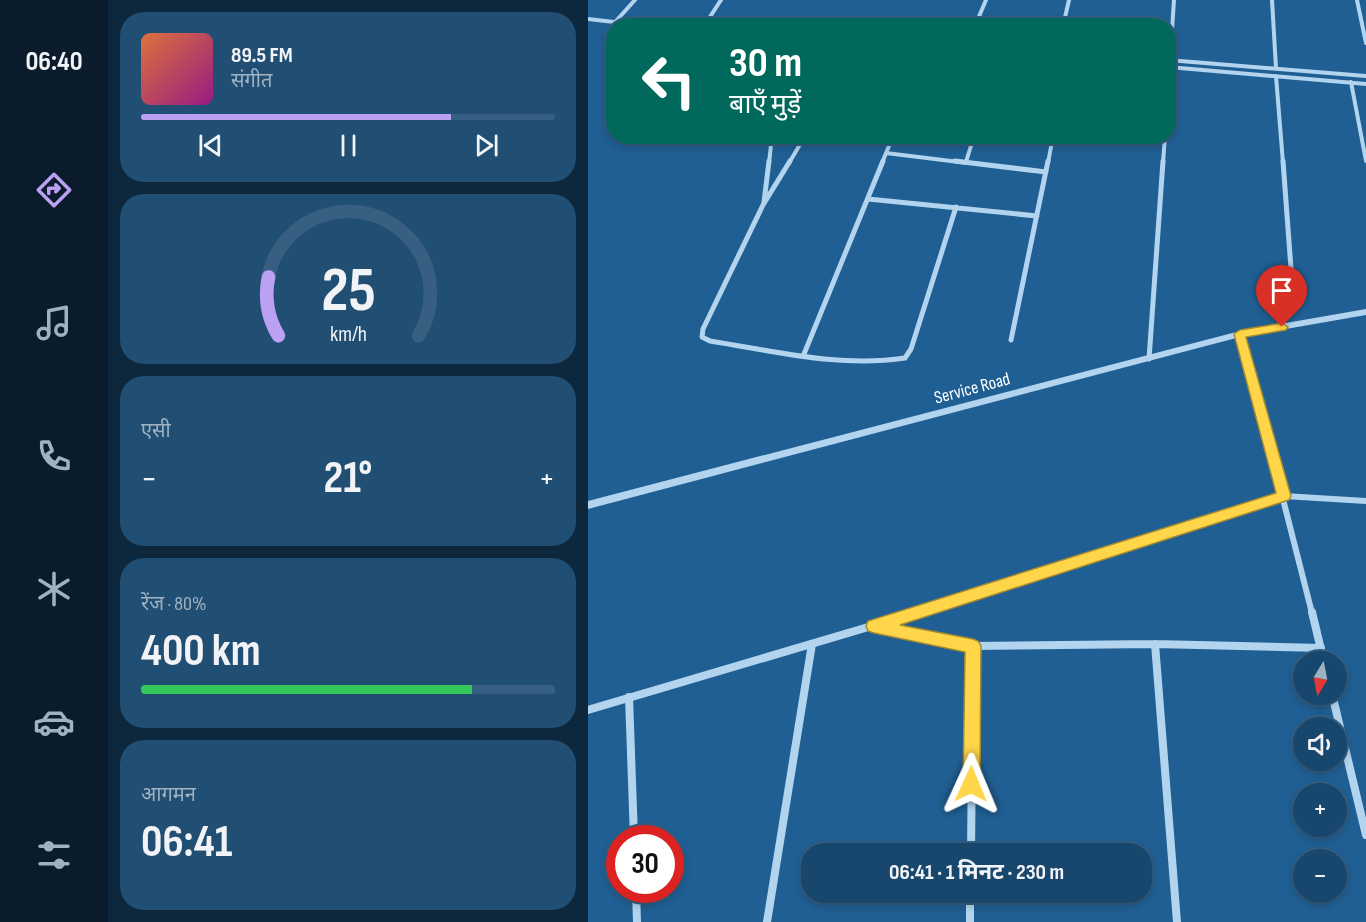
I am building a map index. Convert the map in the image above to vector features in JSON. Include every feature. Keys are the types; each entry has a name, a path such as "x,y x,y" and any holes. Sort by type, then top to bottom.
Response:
{"street":[{"path":"619,18 635,0"},
{"path":"709,18 721,0"},
{"path":"978,18 986,0"},
{"path":"1065,18 1070,0"},
{"path":"1172,18 1174,0"},
{"path":"1272,0 1276,68"},
{"path":"1357,0 1366,43"},
{"path":"588,19 606,20"},
{"path":"1176,61 1366,76"},
{"path":"1176,68 1366,84"},
{"path":"1276,76 1292,282"},
{"path":"1351,82 1366,161"},
{"path":"1359,126 1366,127"},
{"path":"763,205 771,144"},
{"path":"800,144 763,205 703,329 702,337 710,341 884,363 905,358 911,349 956,207"},
{"path":"804,354 890,144"},
{"path":"966,162 972,144"},
{"path":"1011,340 1051,144"},
{"path":"1149,359 1164,144"},
{"path":"886,153 1046,172"},
{"path":"868,200 1037,216"},
{"name":"Service Road","path":"588,505 1240,334 1366,312"},
{"path":"1240,334 1284,496 1322,651"},
{"path":"588,710 874,626 1284,496 1366,501"},
{"path":"874,626 973,646 1155,644 1321,648"},
{"path":"766,922 812,644"},
{"path":"1155,644 1178,922"},
{"path":"971,843 973,646"},
{"path":"629,697 634,825"},
{"path":"1335,705 1366,835"},
{"path":"636,903 637,922"},
{"path":"970,903 970,922"}],"route":[{"path":"971,784 973,646 874,626 1225,512 1284,496 1240,334 1282,327"}]}
